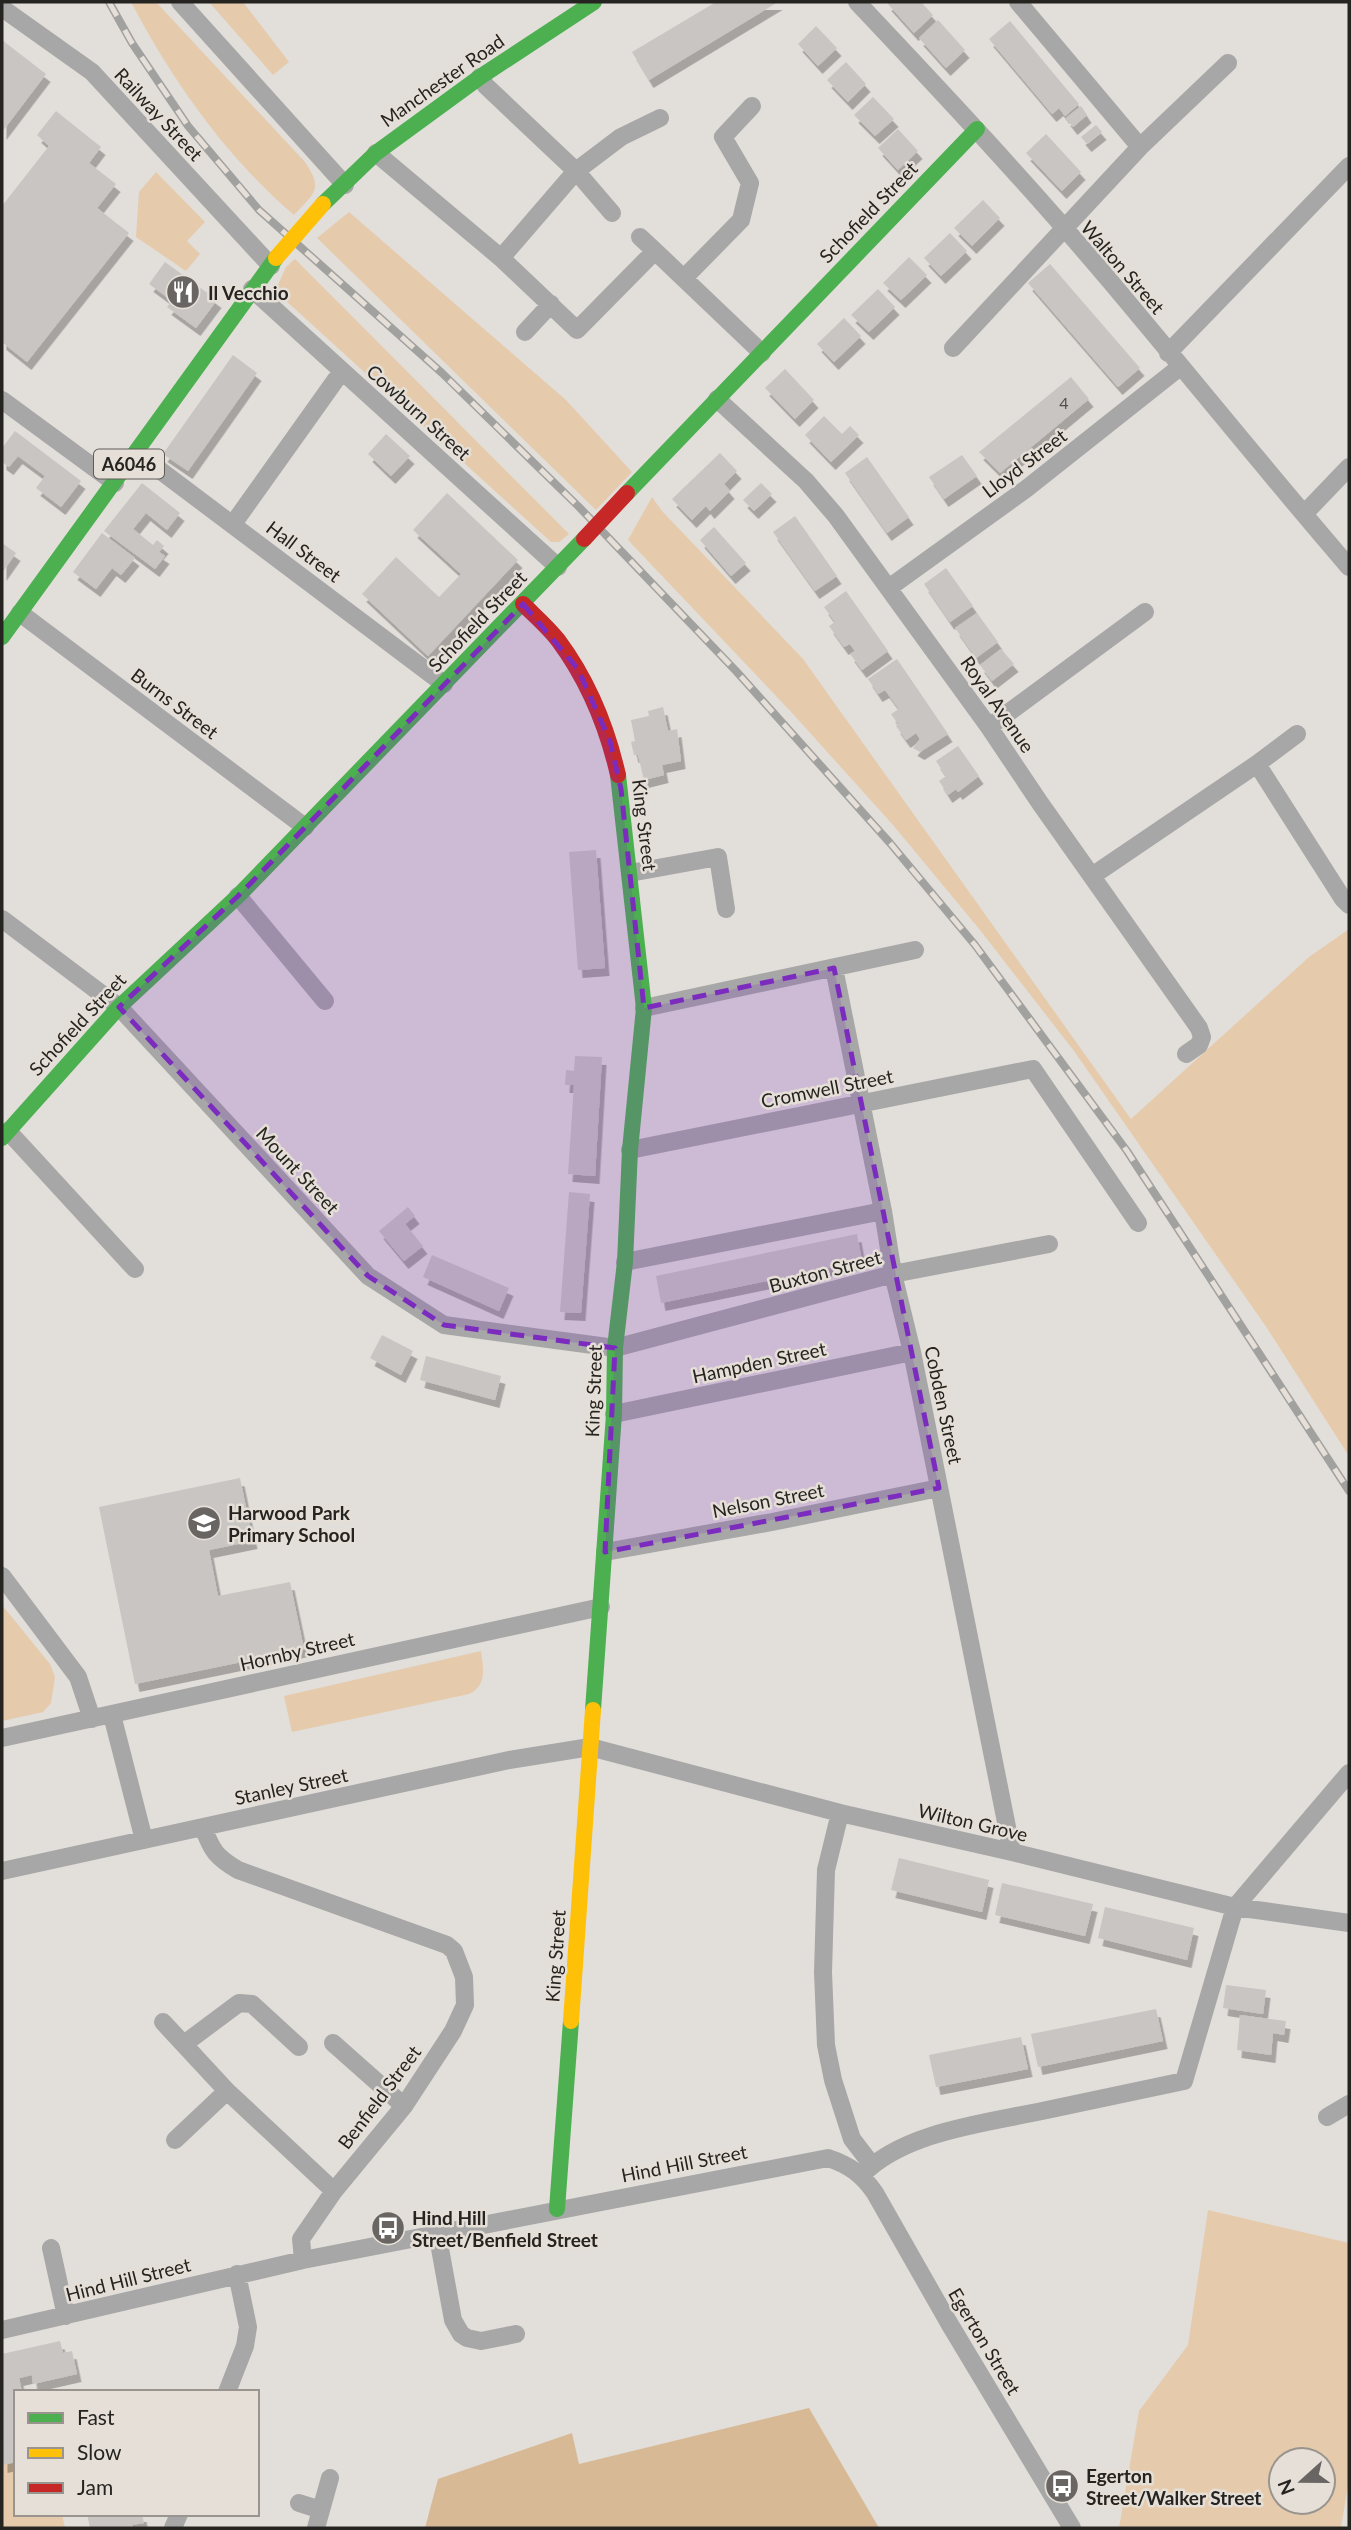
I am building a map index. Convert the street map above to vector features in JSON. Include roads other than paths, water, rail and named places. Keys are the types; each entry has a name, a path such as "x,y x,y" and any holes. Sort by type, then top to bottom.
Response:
{"street":[{"path":"180,2 345,185"},
{"name":"Manchester Road","path":"274,262 323,204 376,153 480,77 594,2"},
{"name":"Walton Street","path":"857,2 977,129 1109,280 1349,566"},
{"path":"1018,2 1140,147"},
{"name":"Railway Street","path":"2,8 92,72 274,262"},
{"path":"953,348 1140,147 1228,62"},
{"path":"480,77 486,86 576,171 612,213"},
{"path":"684,278 741,220 750,183 723,137 752,106"},
{"path":"501,258 576,171 621,137 660,118"},
{"name":"Schofield Street","path":"5,1135 119,1007 238,896 523,604 977,129"},
{"path":"376,153 501,258 577,330 655,251"},
{"path":"1168,353 1349,166"},
{"path":"640,237 762,353"},
{"name":"A6046","path":"2,637 274,262"},
{"name":"Cowburn Street","path":"252,289 558,567"},
{"path":"525,332 551,304"},
{"name":"Lloyd Street","path":"890,587 1026,489 1180,367"},
{"path":"233,524 342,370"},
{"name":"Royal Avenue","path":"717,399 806,481 890,587 1199,1028 1202,1037 1199,1045 1186,1054"},
{"path":"2,400 115,483"},
{"name":"Hall Street","path":"137,453 444,684"},
{"path":"1304,514 1349,467"},
{"name":"King Street","path":"523,604 556,637 578,669 610,741 621,789 644,1008 630,1150 625,1262 615,1348 614,1414 605,1552 557,2209"},
{"path":"989,727 1145,612"},
{"name":"Burns Street","path":"20,613 305,827"},
{"path":"1092,876 1297,734"},
{"path":"1257,764 1349,905"},
{"path":"630,873 718,858 726,909"},
{"path":"238,896 325,1001"},
{"name":"Mount Street","path":"2,919 119,1007 368,1276 444,1325 615,1348"},
{"path":"644,1008 915,950"},
{"name":"Cobden Street","path":"834,968 862,1102 893,1274 912,1352 1012,1852"},
{"name":"Cromwell Street","path":"630,1150 1032,1069 1138,1223"},
{"path":"5,1135 135,1269"},
{"path":"625,1262 883,1211"},
{"name":"Buxton Street","path":"615,1348 893,1274 1049,1244"},
{"name":"Hampden Street","path":"614,1414 912,1352"},
{"name":"Nelson Street","path":"605,1552 939,1488"},
{"path":"2,1576 78,1677 92,1719"},
{"name":"Hornby Street","path":"2,1738 601,1606"},
{"path":"112,1715 144,1840"},
{"name":"Wilton Grove","path":"590,1747 840,1813 1235,1907 1349,1923"},
{"name":"Stanley Street","path":"2,1871 509,1760 590,1747"},
{"path":"867,2170 902,2147 960,2128 1184,2081 1235,1907 1349,1773"},
{"name":"Egerton Street","path":"840,1813 827,1870 823,1972 826,2045 832,2080 852,2140 875,2193 949,2323 1072,2528"},
{"name":"Benfield Street","path":"203,1827 212,1850 238,1870 431,1938 454,1951 464,1977 465,2005 453,2031 404,2106 334,2190 301,2239 303,2260"},
{"path":"184,2044 239,2003 252,2004 299,2048"},
{"path":"163,2022 227,2091 334,2190"},
{"path":"333,2043 404,2106"},
{"path":"175,2140 227,2091"},
{"path":"1327,2117 1349,2104"},
{"name":"Hind Hill Street","path":"2,2330 237,2274 437,2232 828,2158 867,2170"},
{"path":"437,2232 453,2320 461,2334 481,2341 516,2334"},
{"path":"51,2248 66,2316"},
{"path":"228,2390 245,2346 248,2327 237,2274"},
{"path":"316,2528 330,2478"},
{"path":"299,2504 321,2510"}],"railway":[{"path":"109,2 132,43 188,126 259,210 442,373 579,507 736,671 890,843 975,945 1127,1151 1349,1491"}],"place":[{"name":"Il Vecchio","path":"183,292"},
{"name":"Harwood Park Primary School","path":"204,1523"},
{"name":"Hind Hill Street/Benfield Street","path":"388,2228"},
{"name":"Egerton Street/Walker Street","path":"1062,2486"}]}
